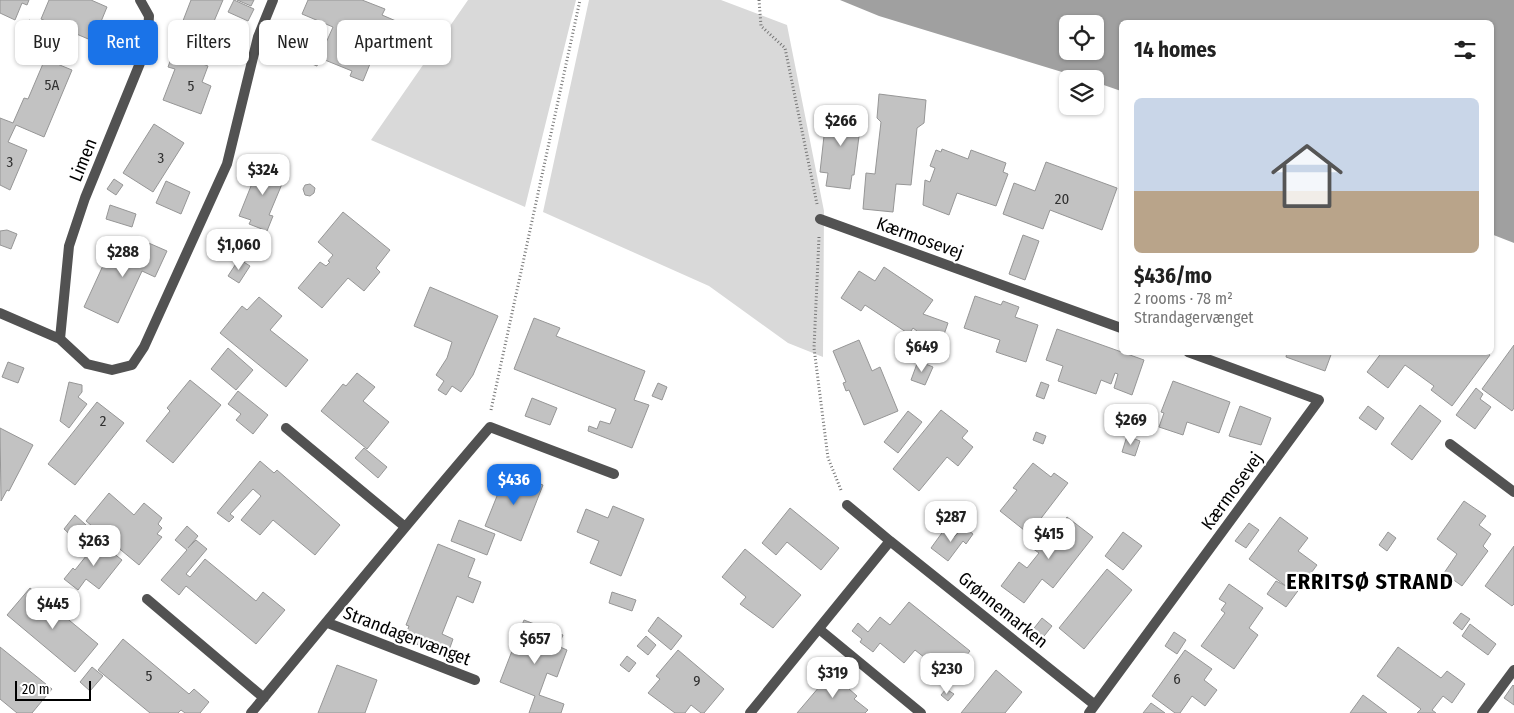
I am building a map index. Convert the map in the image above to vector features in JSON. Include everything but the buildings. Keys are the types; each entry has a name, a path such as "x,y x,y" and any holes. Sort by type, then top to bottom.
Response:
{"street":[{"name":"Limen","path":"60,339 70,246 85,198 147,46 149,16 140,0"},
{"path":"0,313 60,339 87,364 112,370 132,365 144,347 227,164 258,37 273,0"},
{"name":"Kærmosevej","path":"820,219 1119,327"},
{"name":"Kærmosevej","path":"1092,709 1319,400 1196,355"},
{"name":"Strandagervænget","path":"251,713 328,622 404,526 490,427 614,474"},
{"path":"286,428 404,526"},
{"path":"1450,444 1514,492"},
{"name":"Grønnemarken","path":"847,505 1092,709"},
{"path":"750,713 890,540"},
{"path":"147,599 264,698"},
{"name":"Strandagervænget","path":"328,622 475,680"},
{"path":"819,629 921,713"},
{"path":"1482,713 1514,670"}],"path":[{"path":"491,407 580,0"},
{"path":"760,0 761,26 784,48 820,219 814,348 828,458 847,505"}],"shaded area":[{"path":"468,0 576,0 525,207 371,140 423,65 451,65 451,25"},
{"path":"589,0 721,0 787,25 824,211 823,357 788,343 709,286 543,212"},
{"path":"840,0 1514,0 1514,243 1494,235 1494,20 1119,20 1119,90 1104,85 1104,70 1059,71 879,16"}],"district":[{"name":"ERRITSØ STRAND","path":"1370,581"}]}
